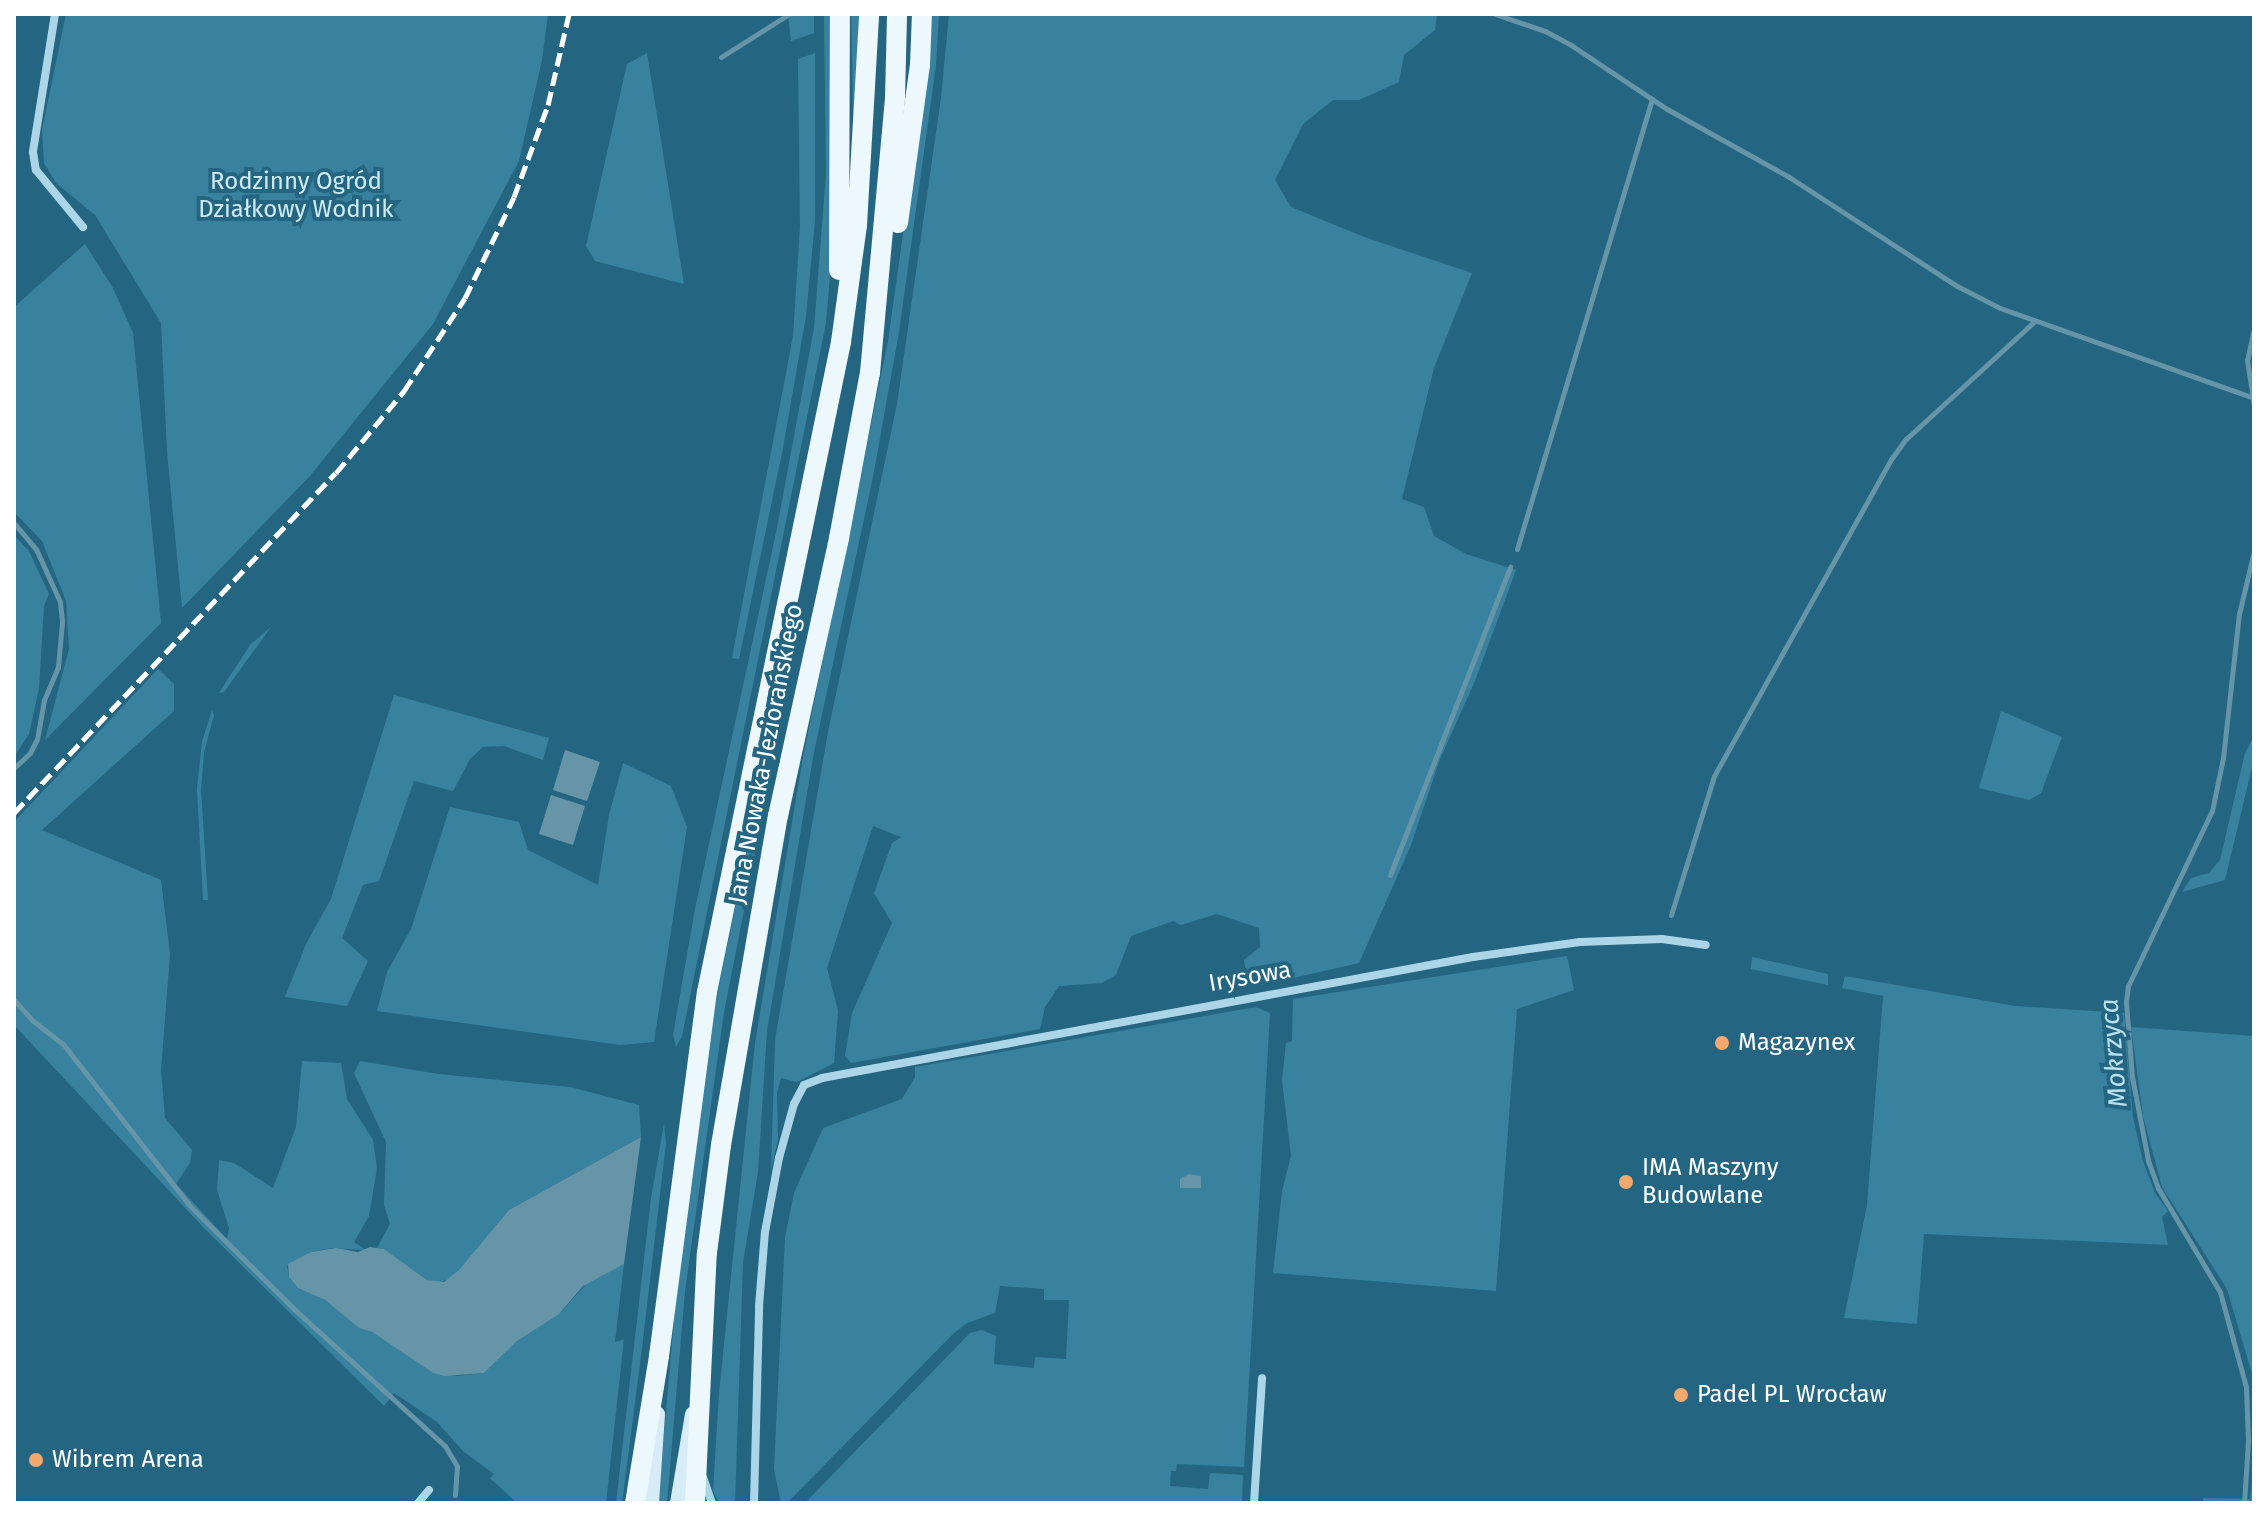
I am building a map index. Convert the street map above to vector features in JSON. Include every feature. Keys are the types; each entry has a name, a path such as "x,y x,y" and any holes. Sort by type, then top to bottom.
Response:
{"main road":[{"path":"840,14 841,342"},
{"name":"Jana Nowaka-Jeziorańskiego","path":"659,1356 677,1196 707,992 841,342 858,211 869,14"},
{"name":"Jana Nowaka-Jeziorańskiego","path":"699,1392 707,1253 739,1036 778,816 839,538 870,368 895,98 897,14"},
{"path":"870,368 889,282 911,135 922,14"},
{"path":"635,1503 659,1356"},
{"path":"695,1503 699,1392"}],"street":[{"path":"55,14 33,152 36,170 83,227"},
{"name":"Irysowa","path":"754,1503 759,1306 765,1232 779,1158 794,1104 804,1085 822,1078 1473,957 1580,942 1662,939 1706,945"},
{"name":"Jana Nowaka-Jeziorańskiego","path":"651,1503 659,1356"},
{"path":"1254,1503 1262,1378"},
{"name":"Jana Nowaka-Jeziorańskiego","path":"678,1503 687,1440 699,1392"},
{"path":"697,1461 712,1503"},
{"path":"418,1503 429,1490"}],"green space":[{"name":"Rodzinny Ogród Działkowy Wodnik","path":"66,14 548,14 542,60 519,161 433,324 309,477 182,608 167,452 161,323 95,215 56,183 44,163 42,130"},
{"path":"788,14 814,14 814,33 791,41"},
{"path":"824,14 834,14 835,215 826,323 682,1036 676,1047 673,1035 695,909 777,528 814,328 826,174"},
{"path":"851,14 859,14 854,129 853,111"},
{"path":"929,14 939,14 936,65 899,332 873,477 814,752 767,1031 758,1172 743,1263 735,1503 719,1503 713,1491 719,1393 755,1043 803,757 888,341 923,92"},
{"path":"949,14 1437,14 1435,30 1404,55 1399,82 1359,100 1333,100 1303,124 1275,180 1291,207 1367,238 1472,273 1434,368 1402,499 1424,507 1434,536 1466,554 1516,570 1475,681 1440,759 1411,845 1359,963 1262,985 1245,967 1244,960 1260,947 1259,928 1217,914 1181,925 1173,921 1131,936 1116,975 1102,983 1059,986 1045,1007 1040,1029 851,1063 845,1056 852,1013 892,923 874,893 892,843 901,837 873,826 827,968 838,1011 834,1063 797,1082 781,1078 777,1093 778,1139 771,1170 775,1040 828,732 897,404 941,98"},
{"path":"647,53 684,284 595,261 586,246 627,64"},
{"path":"815,53 815,221 806,316 783,448 739,659 732,658 793,336 800,227 798,59"},
{"path":"85,244 113,288 133,333 161,623 45,740 69,649 66,601 42,541 14,512 14,307"},
{"path":"14,535 29,551 49,594 44,606 39,688 29,734 14,757"},
{"path":"271,627 224,692 219,693 250,645"},
{"path":"158,669 174,684 174,711 42,830 161,880 170,954 161,1070 165,1118 192,1150 190,1163 176,1184 227,1239 229,1228 217,1190 219,1160 234,1163 273,1188 296,1127 302,1061 341,1063 347,1099 373,1140 377,1168 369,1216 354,1242 366,1250 332,1248 311,1252 287,1266 289,1277 298,1288 325,1300 359,1328 372,1332 433,1373 457,1376 484,1373 517,1341 562,1311 589,1281 624,1264 615,1342 624,1339 606,1503 517,1503 490,1478 494,1474 463,1451 437,1422 394,1393 384,1406 204,1228 14,1025 14,822"},
{"path":"394,695 549,738 543,760 504,746 483,747 470,759 453,791 414,781 379,881 363,885 342,938 368,961 347,1006 285,997 306,944 331,899"},
{"path":"212,710 214,715 204,752 201,790 208,900 203,900 197,789 202,742"},
{"path":"2001,711 2062,737 2041,793 2029,800 1979,788"},
{"path":"2254,736 2254,759 2225,880 2182,892 2191,878 2209,873 2220,860 2245,753"},
{"path":"623,763 671,786 687,827 654,1042 620,1045 377,1011 387,972 411,929 450,807 519,822 528,850 598,885 609,815"},
{"path":"763,772 771,773 724,1012 685,1291 667,1503 658,1503 677,1286 694,1148 715,1006"},
{"path":"1567,956 1574,990 1517,1009 1496,1291 1273,1273 1282,1191 1291,1156 1282,1080 1286,1043 1292,1041 1293,999"},
{"path":"1752,957 1828,974 1828,985 1751,969"},
{"path":"1845,976 2015,1006 2124,1013 2133,1117 2143,1161 2155,1193 2168,1211 2162,1217 2168,1245 1924,1234 1917,1324 1844,1318 1867,1205 1883,996 1842,988"},
{"path":"1256,1007 1270,1013 1244,1467 1177,1464 1176,1471 1171,1471 1170,1486 1208,1489 1210,1473 1243,1475 1242,1503 805,1503 970,1333 982,1330 996,1336 994,1364 1034,1368 1035,1357 1066,1359 1069,1300 1044,1300 1044,1289 1000,1286 995,1313 967,1323 953,1334 787,1503 781,1503 774,1469 785,1237 794,1193 823,1128 902,1099 915,1077 915,1067"},
{"path":"2131,1027 2254,1036 2254,1418 2253,1377 2227,1289 2162,1187 2143,1116"},
{"path":"360,1061 438,1074 570,1087 639,1105 641,1137 509,1210 454,1276 440,1283 427,1280 384,1249 377,1248 390,1224 384,1205 386,1142 354,1073"},
{"path":"664,1124 666,1143 642,1348 622,1503 616,1503 651,1198"},
{"path":"2254,1466 2254,1503 2203,1503 2203,1498 2250,1499"}],"shaded area":[{"path":"565,750 600,762 587,801 553,790"},
{"path":"551,795 585,806 573,845 539,834"},
{"path":"641,1137 624,1264 583,1286 559,1314 517,1341 484,1373 445,1376 433,1373 372,1332 359,1328 325,1300 298,1288 289,1277 288,1264 311,1252 336,1248 358,1252 370,1247 384,1249 427,1280 444,1282 458,1271 509,1210"},
{"path":"1189,1174 1201,1176 1201,1188 1180,1188 1180,1179"}],"waterway":[{"path":"721,57 789,14"},
{"path":"1495,14 1545,31 1571,45 1667,109 1789,177 1957,286 2000,308 2252,397"},
{"path":"1517,549 1652,99"},
{"path":"1671,915 1714,776 1892,458 1906,439 2035,321"},
{"name":"Mokrzyca","path":"2254,328 2247,360 2254,406"},
{"path":"14,523 36,549 60,602 62,622 58,667 44,700 37,739 30,753 14,768"},
{"name":"Mokrzyca","path":"2244,1503 2248,1441 2246,1387 2220,1292 2158,1188 2148,1160 2132,1077 2126,1002 2128,986 2212,811 2223,758 2239,614 2254,551"},
{"path":"1390,875 1510,567"},
{"path":"14,1000 32,1020 63,1044 191,1207 294,1309 445,1446 457,1466 455,1495"}],"railway":[{"path":"14,813 336,473 404,391 465,298 514,197 548,105 569,14"}],"place":[{"name":"Magazynex","path":"1722,1043"},
{"name":"IMA Maszyny Budowlane","path":"1626,1182"},
{"name":"Padel PL Wrocław","path":"1681,1395"},
{"name":"Wibrem Arena","path":"36,1460"}]}
